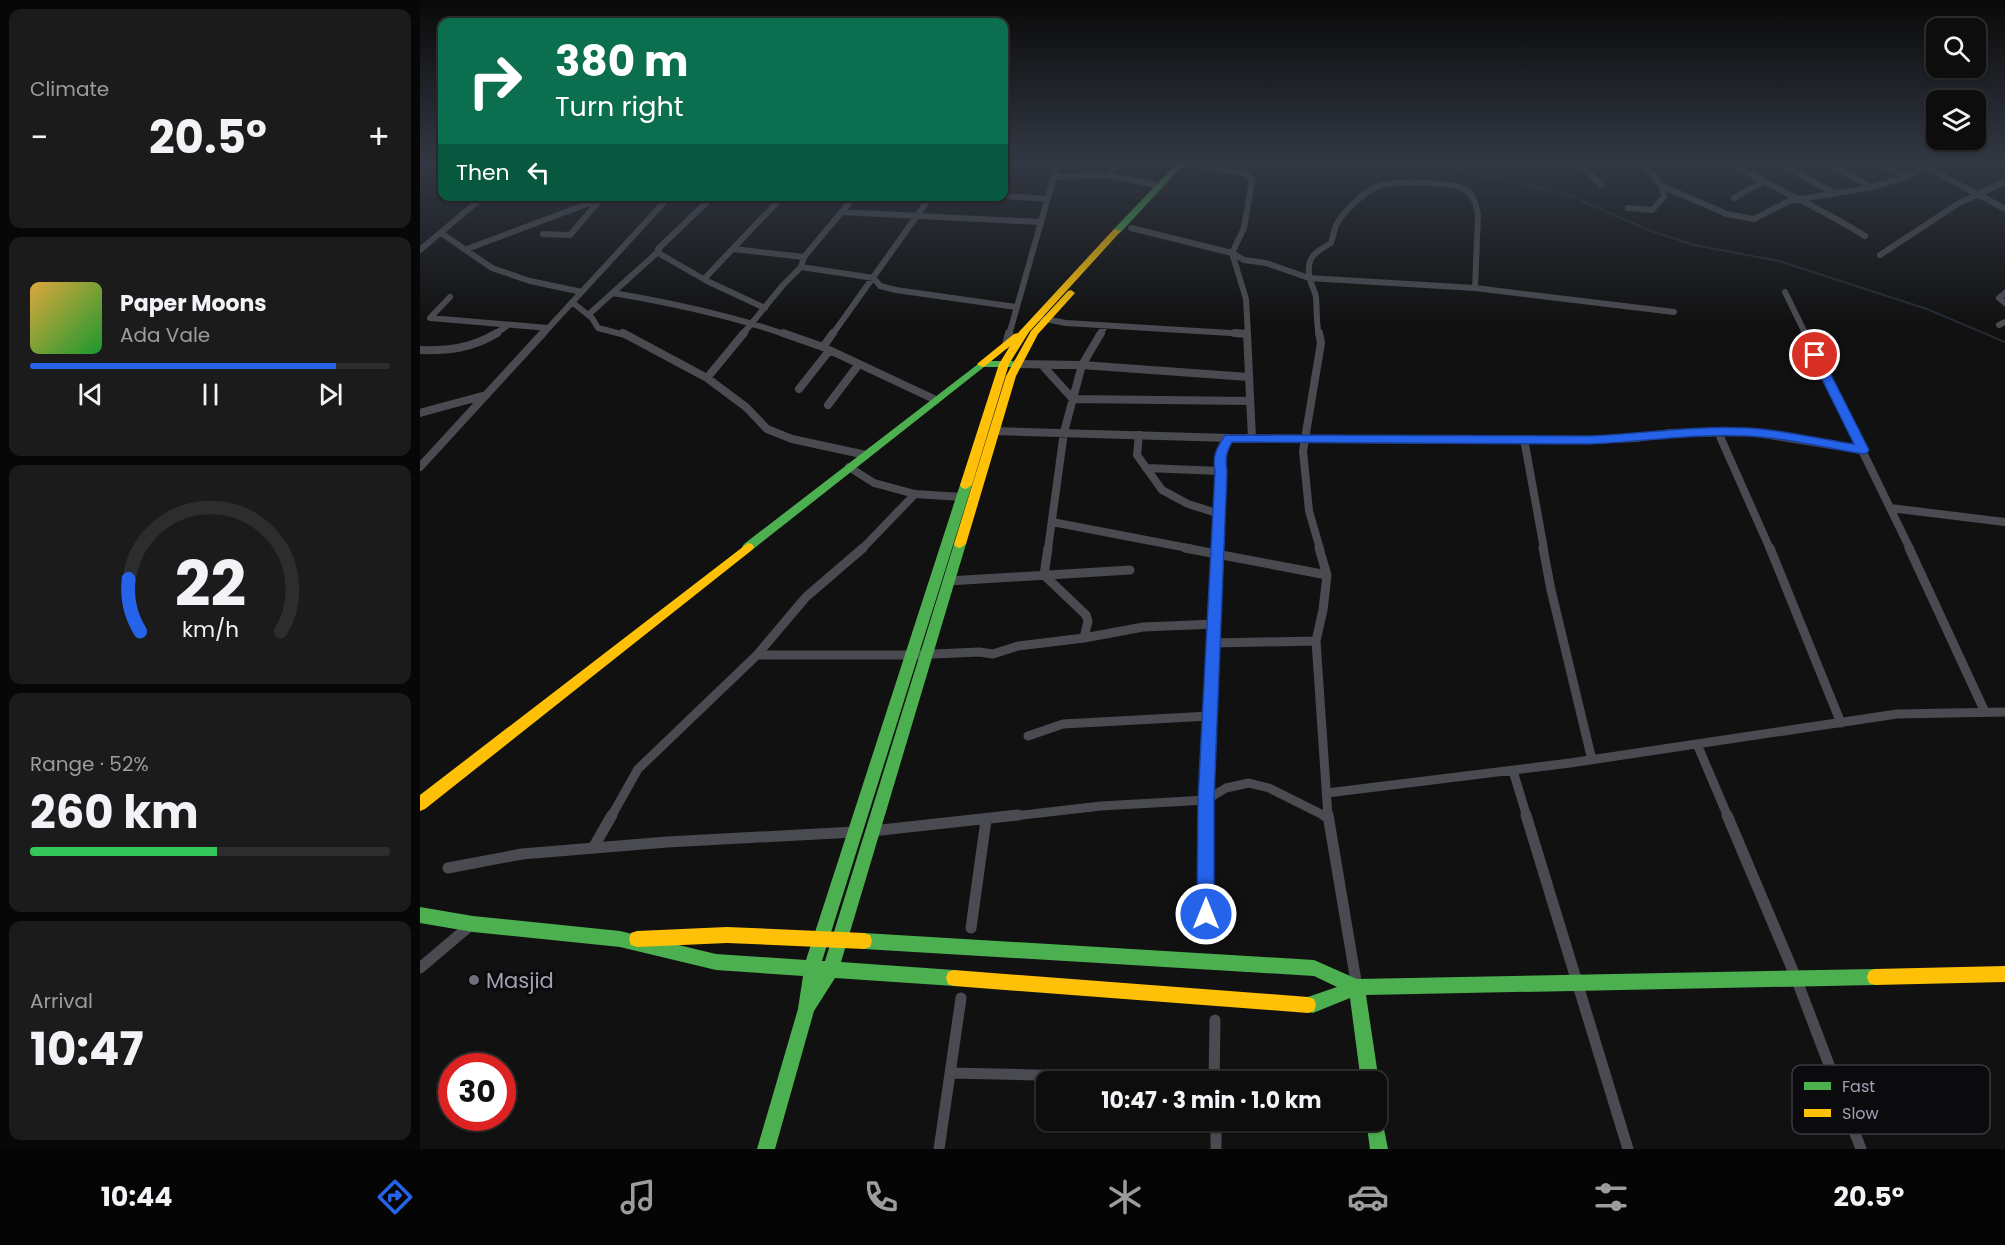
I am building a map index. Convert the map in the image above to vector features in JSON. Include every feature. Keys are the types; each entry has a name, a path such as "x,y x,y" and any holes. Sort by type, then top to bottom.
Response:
{"main road":[{"path":"806,1009 831,969 994,431 1010,364 1042,319 1134,216"},
{"path":"420,804 1042,319 1142,216"},
{"path":"766,1149 806,1009 812,967 821,938 962,497 1010,364 1025,330"},
{"path":"982,364 1010,364"},
{"path":"420,915 473,924 620,939 716,962 812,967 1313,1005 1357,987 2005,974"},
{"path":"620,939 727,935 821,938 1314,968 1357,987"},
{"path":"1357,987 1368,1071"},
{"path":"1377,1131 1379,1149"}],"street":[{"path":"420,250 461,216"},
{"path":"467,249 511,230 558,216"},
{"path":"543,234 570,235 587,216"},
{"path":"420,467 652,216"},
{"path":"588,315 659,251 658,249 665,240 692,216"},
{"path":"704,279 764,216"},
{"path":"707,378 783,285 801,267 804,257 838,216"},
{"path":"886,216 1040,222"},
{"path":"1006,345 1042,216"},
{"path":"1232,253 1241,242 1247,216"},
{"path":"1346,216 1336,226 1331,243 1313,253 1310,260 1309,278 1316,295 1316,321 1321,343 1319,367 1303,451 1309,511 1327,575 1323,610 1316,641 1328,817 1357,987"},
{"path":"1475,288 1477,216"},
{"path":"1732,216 1743,219 1758,219 1764,216"},
{"path":"1829,216 1865,236"},
{"path":"1880,255 1940,216"},
{"path":"799,389 916,218"},
{"path":"1131,228 1232,253 1244,260 1266,263 1309,278 1475,288 1674,312"},
{"path":"441,233 467,249 483,264 529,280 582,292"},
{"path":"733,249 804,257"},
{"path":"659,251 704,279 765,308"},
{"path":"1232,253 1246,299 1252,439"},
{"path":"801,267 874,278 880,285 896,290 1016,307"},
{"path":"1785,292 1863,450 1985,712"},
{"path":"613,293 671,303 753,323 826,349 936,400"},
{"path":"2005,293 2000,298 2005,303"},
{"path":"450,297 430,318 548,328"},
{"path":"572,302 588,315 598,328 622,333 707,378 746,407 767,429 792,439 866,455"},
{"path":"1042,319 1105,326 1247,334"},
{"path":"420,350 469,348 483,343 508,325"},
{"path":"1044,575 1065,432 1073,399 1082,365 1105,326"},
{"path":"828,405 859,364"},
{"path":"1010,364 1082,365 1248,376"},
{"path":"1042,365 1073,399 1249,401"},
{"path":"420,413 486,395"},
{"path":"994,431 1252,439 1429,440 1624,439 1670,433 1750,432 1863,450"},
{"path":"1719,432 1782,575 1841,723"},
{"path":"1139,435 1137,455 1162,490 1188,504 1220,514"},
{"path":"1205,937 1206,800 1219,555 1220,452 1229,438"},
{"path":"1524,439 1551,590 1592,760"},
{"path":"849,468 874,483 915,494 962,497"},
{"path":"1146,468 1221,471"},
{"path":"593,848 638,769 757,654 806,597 870,542 915,494"},
{"path":"1890,508 2005,522"},
{"path":"1052,522 1327,575"},
{"path":"948,581 1130,570"},
{"path":"1044,575 1086,615 1088,621 1084,638"},
{"path":"757,654 912,655 979,652 993,654 1029,645 1143,627 1215,624"},
{"path":"1214,643 1316,641"},
{"path":"1327,793 1513,771 1897,714 2005,712"},
{"path":"1028,736 1063,724 1210,716"},
{"path":"1697,744 1796,978 1829,1065"},
{"path":"1513,771 1575,982 1628,1149"},
{"path":"872,831 1101,806 1206,800 1226,788 1249,783 1269,788 1328,817"},
{"path":"970,928 986,820"},
{"path":"448,868 522,854 855,832"},
{"path":"420,968 473,924"},
{"path":"939,1149 961,998"},
{"path":"1214,1071 1215,1020"},
{"path":"950,1073 1036,1075"},
{"path":"1216,1131 1216,1149"},
{"path":"1855,1134 1861,1149"}],"waterway":[{"path":"1616,216 1651,231 1694,245 1779,261 1927,309 2005,342"}],"traffic: fast":[{"path":"1117,231 1131,216"},
{"path":"748,547 982,364 1012,364"},
{"path":"766,1149 806,1009 812,967 966,485"},
{"path":"809,1005 831,969 960,544"},
{"path":"420,915 473,924 620,939 716,962 954,978"},
{"path":"864,941 1314,968 1357,987"},
{"path":"1308,1005 1357,987 1875,977"},
{"path":"1357,987 1368,1071"},
{"path":"1377,1131 1379,1149"}],"traffic: slow":[{"path":"966,485 1004,364 1025,330 1117,231"},
{"path":"960,544 1011,376 1034,333 1071,293"},
{"path":"982,364 1017,336"},
{"path":"420,804 748,547"},
{"path":"637,939 727,935 864,941"},
{"path":"1875,977 2005,974"},
{"path":"954,978 1308,1005"}],"place":[{"name":"Masjid","path":"474,980"}],"route":[{"path":"1206,914 1206,800 1219,555 1221,471 1219,460 1220,452 1229,438 1588,440 1710,431 1750,432 1801,438 1863,450 1815,355"}]}
